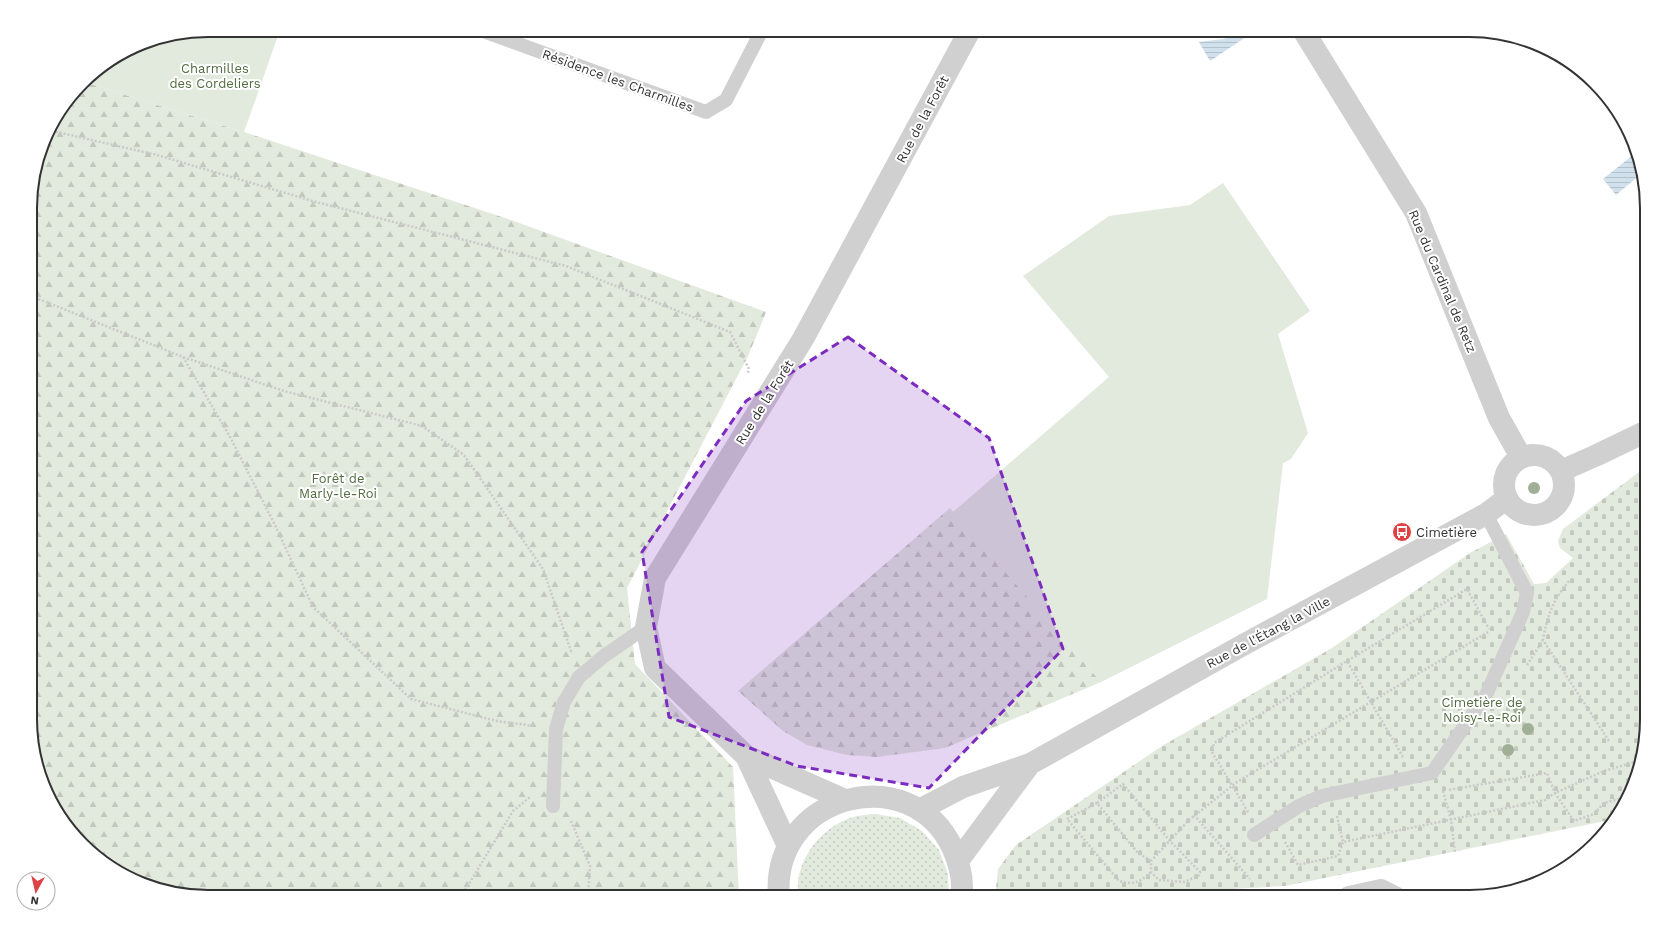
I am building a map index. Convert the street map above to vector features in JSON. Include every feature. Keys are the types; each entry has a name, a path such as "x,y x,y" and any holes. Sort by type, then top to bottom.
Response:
{"street":[{"name":"Rue de la Forêt","path":"845,800 746,756 655,668 646,627 655,578 803,339 966,37"},
{"name":"Rue du Cardinal de Retz","path":"1308,37 1416,213 1499,418 1521,457"},
{"path":"1561,471 1640,434"},
{"path":"1535,455 1548,458 1556,463 1561,471 1564,481 1564,491 1560,501 1553,509 1544,514 1533,516 1517,511 1506,499 1503,490 1505,475 1513,463 1521,457 1535,455"},
{"name":"Rue de l'Étang la Ville","path":"919,810 963,786 1030,764 1243,645 1486,514 1506,499"},
{"name":"Rue de la Forêt","path":"746,756 788,846"},
{"name":"Rue de l'Étang la Ville","path":"958,861 1030,764"},
{"path":"778,890 780,866 788,846 803,825 822,810 845,800 870,796 896,800 919,810 936,824 949,841 958,861 962,890"}],"lane":[{"name":"Résidence les Charmilles","path":"499,37 706,112 726,100 758,37"},
{"path":"1257,833 1299,806 1322,796 1432,773 1486,695 1523,612 1527,593 1486,514"},
{"path":"553,806 556,729 564,702 579,677 604,656 646,627"}],"path":[{"path":"55,132 157,155 316,202 566,266 730,332 749,369 748,377"},
{"path":"37,298 183,357 284,391 422,426 464,455 543,569 579,677"},
{"path":"183,357 229,435 274,523 313,606 411,699 497,722 556,729"},
{"path":"1569,581 1560,591 1547,617 1543,640 1609,741"},
{"path":"1151,872 1159,880 1185,882 1199,875 1200,872 1169,840 1123,784 1097,803 1067,819 1119,881 1132,884 1143,880 1151,872 1151,861 1169,840 1194,815 1232,786 1491,631 1467,588 1214,743 1212,752 1232,786 1257,833"},
{"path":"1347,661 1414,776"},
{"path":"1555,794 1604,771 1635,762"},
{"path":"1455,852 1451,820 1443,790 1458,789 1547,773 1555,794 1574,821 1594,814 1604,803 1620,799"},
{"path":"465,890 513,811 555,777"},
{"path":"1097,803 1138,853 1151,861"},
{"path":"553,806 566,810 590,866 588,890"},
{"path":"1194,815 1250,879"},
{"path":"1273,823 1298,864 1338,856 1343,842"}],"highlighted area":[{"path":"848,337 989,438 1063,649 929,788 797,766 669,717 642,552 746,401"}],"green space":[{"name":"Charmilles des Cordeliers","path":"196,37 278,37 244,132 90,84 122,60 142,50 174,40"},
{"name":"Forêt de Marly-le-Roi","path":"90,84 244,132 508,219 766,312 749,354 627,588 635,664 733,767 739,890 196,890 174,887 142,877 122,867 104,855 79,832 60,805 50,785 40,753 37,731 37,196 40,174 50,142 60,122 72,104"},
{"path":"1223,183 1310,311 1278,334 1308,433 1291,459 1283,463 1267,599 1101,682 953,512 1109,377 1023,276 1109,216 1190,205"},
{"name":"Cimetière de Noisy-le-Roi","path":"1640,472 1639,742 1627,785 1617,805 1607,821 1285,886 1216,890 996,890 998,869 1016,845 1162,746 1332,648 1470,553 1506,534 1534,584 1546,583 1573,558 1560,548 1558,541 1563,529"},
{"path":"950,508 1101,682 945,748 877,757 847,755 807,745 783,731 738,691"},
{"path":"875,814 900,818 922,831 939,850 948,874 949,890 798,890 800,872 804,860 819,839 828,830 839,823 859,816"}],"water":[{"path":"1230,37 1246,37 1210,61 1199,42"},
{"path":"1632,156 1638,177 1616,195 1603,179"}],"place":[{"name":"Cimetière","path":"1402,532"}]}
